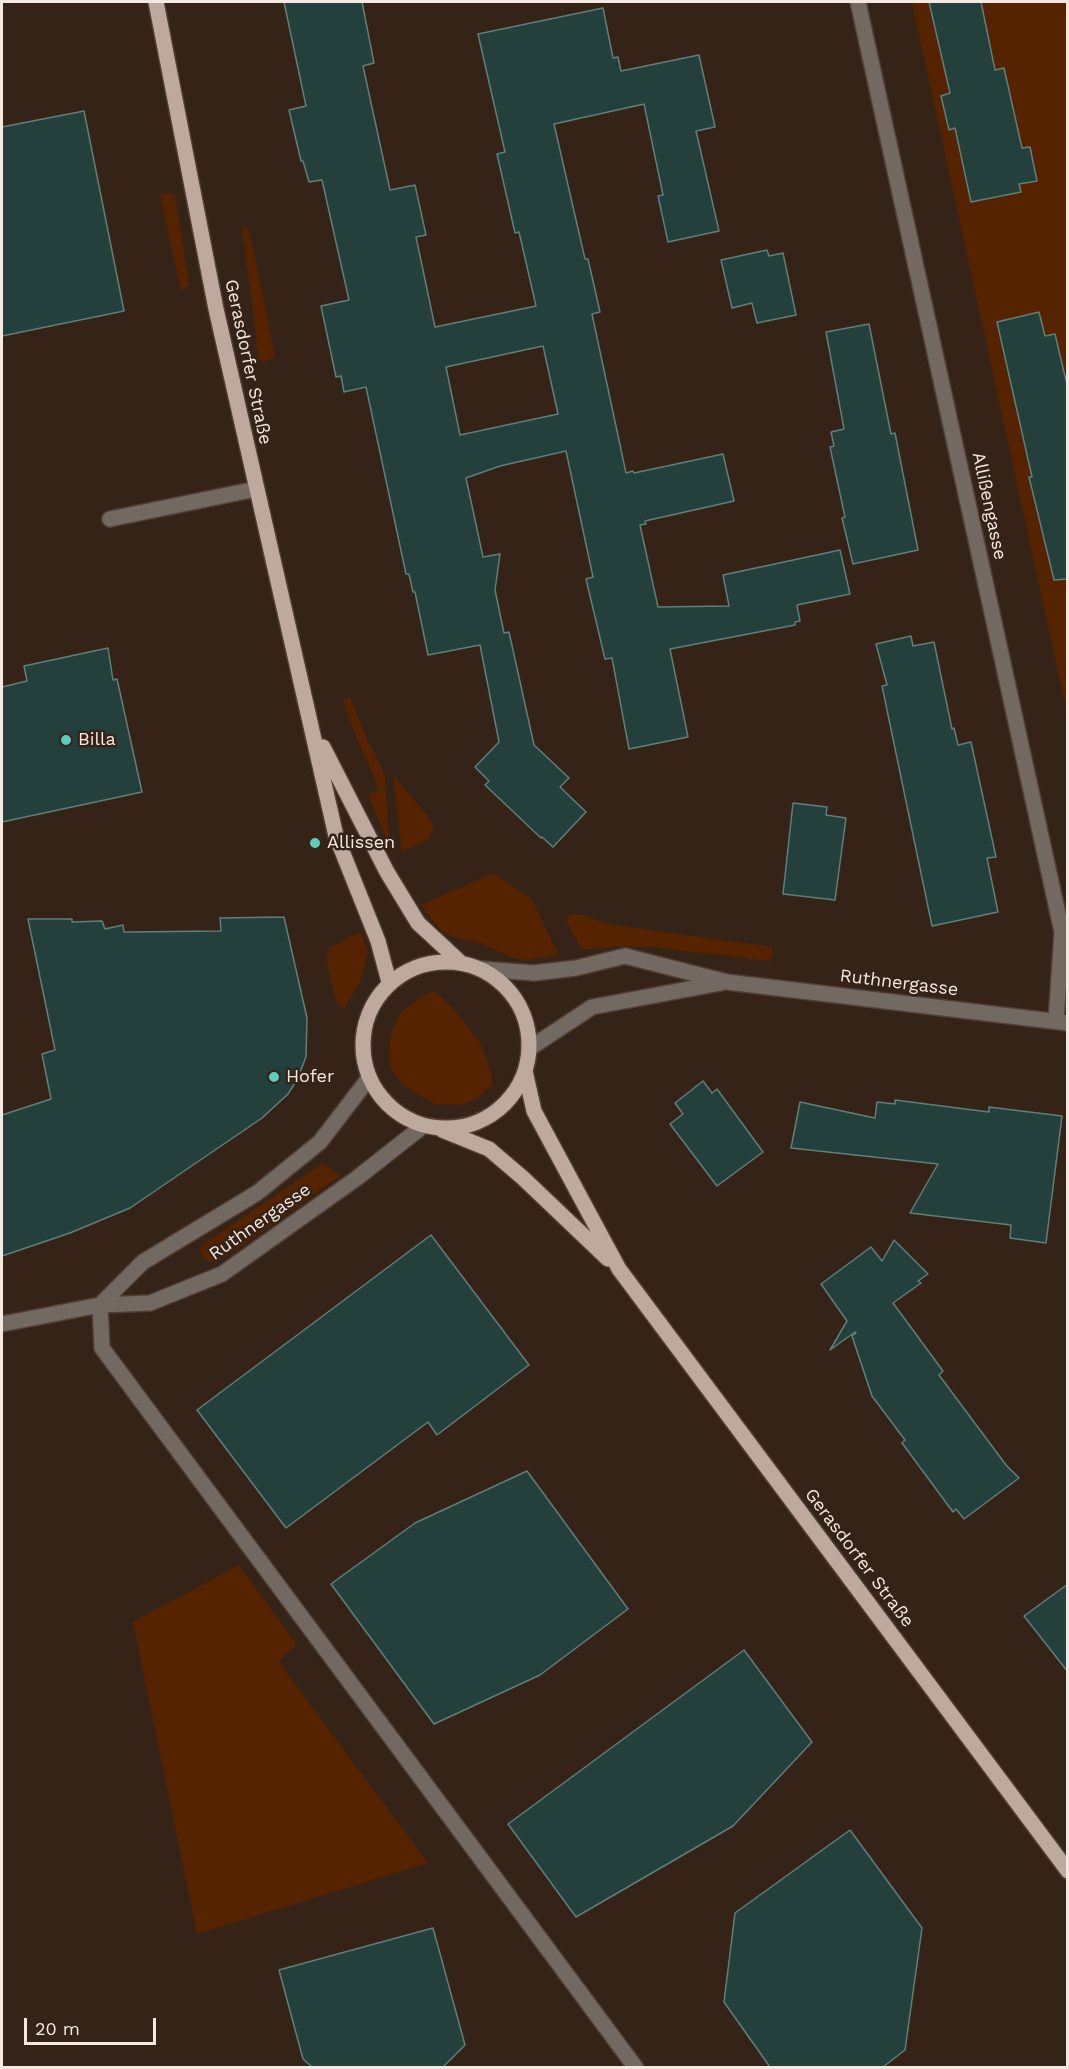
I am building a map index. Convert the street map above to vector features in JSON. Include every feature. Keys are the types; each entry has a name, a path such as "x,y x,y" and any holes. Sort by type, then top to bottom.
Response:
{"main road":[{"name":"Gerasdorfer Straße","path":"156,2 216,309 336,836 378,941 389,982"},
{"name":"Gerasdorfer Straße","path":"313,728 387,872 418,923 460,962"},
{"name":"Gerasdorfer Straße","path":"430,1127 456,1128 476,1123 492,1115 507,1102 525,1071 530,1048 526,1019 520,1005 500,980 481,969 460,962 425,963 389,982 374,1002 363,1037 369,1078 385,1102 400,1117 489,1149 619,1269"},
{"name":"Gerasdorfer Straße","path":"525,1071 534,1111 619,1269 1068,1871"}],"street":[{"name":"Allißengasse","path":"858,2 1062,932 1062,1022"},
{"path":"110,519 256,489"},
{"name":"Ruthnergasse","path":"481,969 534,973 576,968 625,956 727,982 1062,1022"},
{"name":"Ruthnergasse","path":"530,1048 592,1006 727,982"},
{"name":"Ruthnergasse","path":"100,1305 143,1262 257,1193 320,1142 369,1078"},
{"name":"Ruthnergasse","path":"2,1324 100,1305 150,1303 222,1274 430,1127"},
{"path":"100,1305 102,1348 636,2067"}],"shaded area":[{"path":"912,2 1067,2 1067,713"},
{"path":"160,194 175,194 189,285 181,291"},
{"path":"242,227 248,229 253,247 275,357 263,362 259,360"},
{"path":"350,697 385,775 389,838 386,839 369,797 371,792 379,789 343,700"},
{"path":"393,774 434,827 428,839 402,852"},
{"path":"493,873 532,899 559,956 525,960 510,957 481,943 460,939 442,932 421,905"},
{"path":"580,914 607,924 773,947 771,961 651,947 619,946 582,950 566,921 569,915"},
{"path":"360,932 367,949 365,966 359,984 344,1009 336,1001 326,958 329,948"},
{"path":"435,991 480,1042 491,1072 492,1085 477,1099 461,1105 435,1104 406,1087 392,1072 389,1061 390,1036 401,1012 419,998"},
{"path":"323,1163 340,1176 236,1250 212,1262 203,1258 200,1251 205,1243"},
{"path":"239,1565 297,1645 278,1661 428,1863 197,1934 133,1622"}],"building":[{"path":"284,2 362,2 374,63 363,66 390,190 415,185 426,235 416,237 435,327 536,306 519,232 515,233 497,154 505,152 478,34 603,8 613,58 618,57 621,71 699,55 715,127 696,131 719,231 668,242 658,196 663,195 644,104 554,124 585,259 588,259 600,312 592,314 626,473 723,454 734,501 645,521 646,524 640,525 658,607 729,606 723,575 840,550 850,594 797,605 800,621 795,622 795,625 670,649 688,737 629,749 612,658 605,659 586,579 593,577 566,451 500,466 466,478 483,557 500,554 495,590 504,633 509,632 534,745 569,778 560,787 586,812 553,847 485,785 489,781 475,767 499,742 480,645 428,655 415,592 413,592 409,574 406,574 366,387 344,392 341,376 336,377 321,306 349,300 322,180 309,182 303,161 301,161 289,110 306,106","holes":["543,346 558,414 460,435 446,367"]},
{"path":"929,2 981,2 995,70 1004,68 1022,148 1030,147 1037,181 1019,184 1021,192 971,202 955,128 949,130 941,96 950,93"},
{"path":"84,111 124,311 2,336 2,127"},
{"path":"767,250 769,256 783,253 796,315 757,323 752,303 732,308 721,260"},
{"path":"1039,312 1045,336 1055,334 1068,389 1068,579 1054,580 1029,477 1032,477 997,322"},
{"path":"869,324 891,434 895,433 918,550 853,564 842,518 845,517 830,447 834,446 831,432 844,429 826,332"},
{"path":"911,636 913,646 934,642 952,729 954,728 958,745 971,742 996,857 987,858 998,912 932,926 882,686 887,685 876,644"},
{"name":"Billa","path":"108,648 113,680 117,679 142,792 2,822 2,687 27,681 24,666"},
{"path":"793,803 827,807 826,815 846,818 835,900 783,894"},
{"path":"284,917 307,1018 306,1057 297,1080 288,1094 262,1118 130,1208 70,1233 2,1256 2,1115 51,1099 42,1054 55,1050 28,919 72,919 72,922 102,921 105,929 123,925 124,932 221,931 220,918"},
{"path":"703,1081 712,1093 717,1089 763,1152 717,1186 670,1124 683,1114 675,1103"},
{"path":"895,1100 989,1112 989,1107 1062,1116 1046,1243 1010,1238 1011,1225 910,1213 938,1164 791,1148 800,1102 875,1118 877,1102 895,1104"},
{"path":"431,1235 529,1365 437,1435 428,1422 286,1528 197,1410"},
{"path":"894,1240 928,1274 918,1281 921,1283 893,1303 943,1371 939,1375 1006,1465 1019,1478 964,1519 956,1509 953,1512 902,1443 905,1440 872,1396 852,1336 856,1333 830,1350 847,1321 821,1284 871,1247 882,1261"},
{"path":"527,1471 628,1609 540,1675 434,1724 331,1584 415,1523"},
{"path":"1068,1584 1068,1672 1024,1616"},
{"path":"744,1650 812,1742 733,1826 576,1917 508,1824"},
{"path":"850,1830 922,1928 905,2050 883,2067 770,2067 724,2002 735,1913"},
{"path":"433,1928 465,2045 443,2067 312,2067 303,2059 279,1970"}],"place":[{"name":"Billa","path":"66,740"},
{"name":"Allissen","path":"315,843"},
{"name":"Hofer","path":"274,1077"}]}
